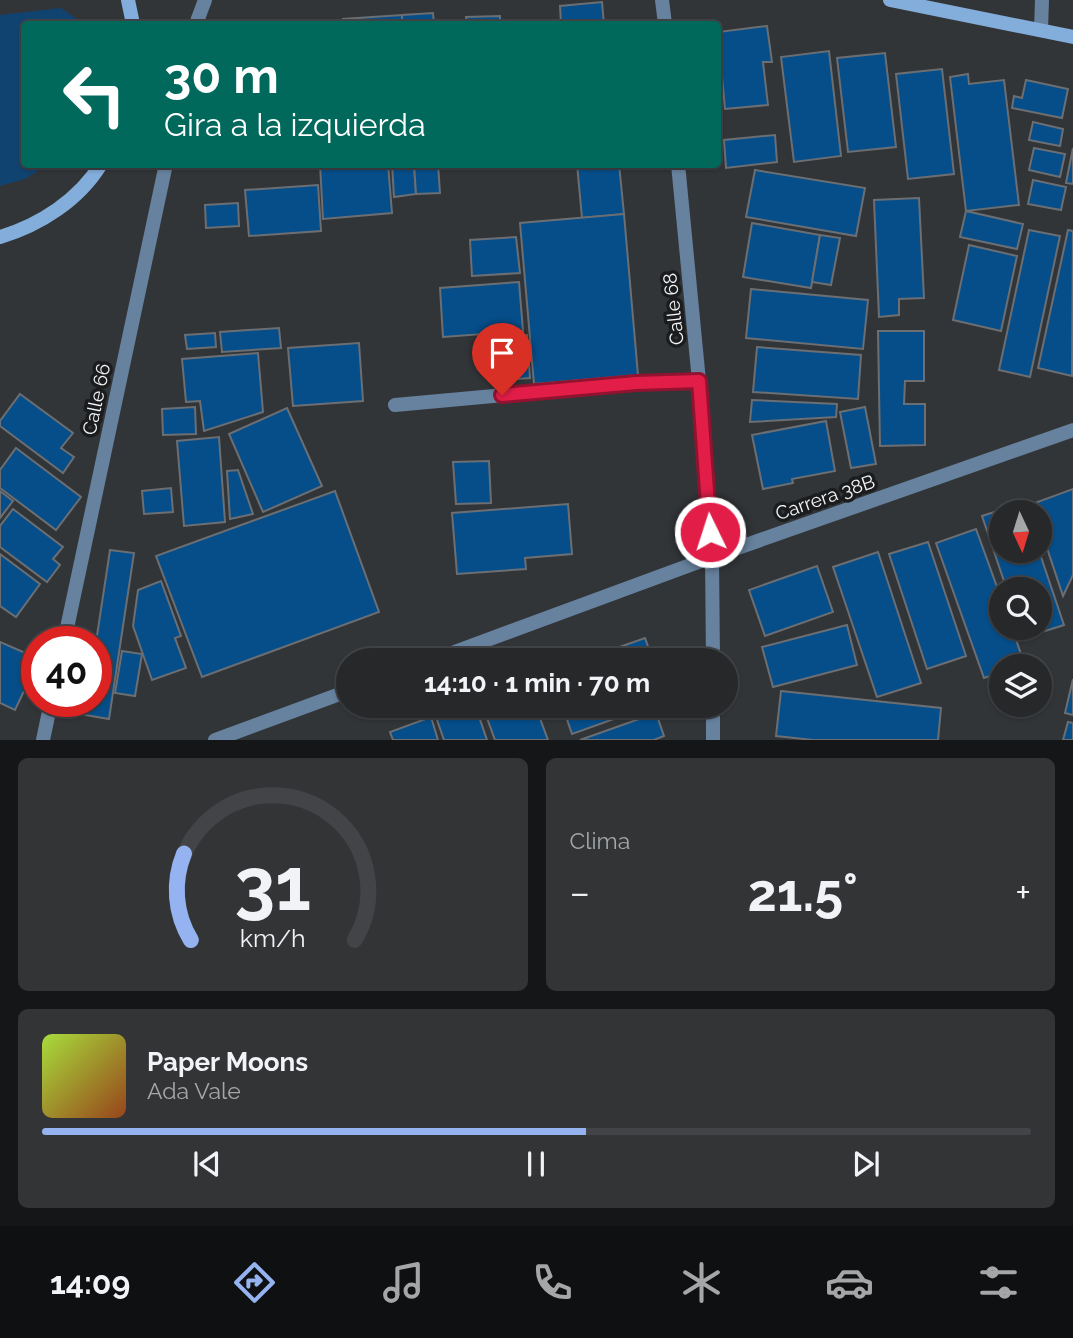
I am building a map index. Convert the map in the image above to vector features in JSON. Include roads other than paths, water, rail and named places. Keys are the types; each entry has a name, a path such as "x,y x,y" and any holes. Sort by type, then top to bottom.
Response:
{"main road":[{"path":"128,0 132,21"},
{"path":"890,0 1073,37"},
{"path":"0,237 25,229 63,206 99,168"}],"street":[{"path":"192,0 196,21"},
{"path":"197,21 205,0"},
{"path":"662,0 665,21"},
{"path":"1041,30 1042,0"},
{"name":"Calle 66","path":"67,626 165,168"},
{"name":"Calle 68","path":"678,168 699,381 712,557 713,648"},
{"path":"395,405 636,383 699,381"},
{"name":"Carrera 38B","path":"466,648 712,557 1073,430"},
{"path":"215,740 336,695"},
{"path":"43,740 48,717"},
{"path":"713,718 713,740"}]}
